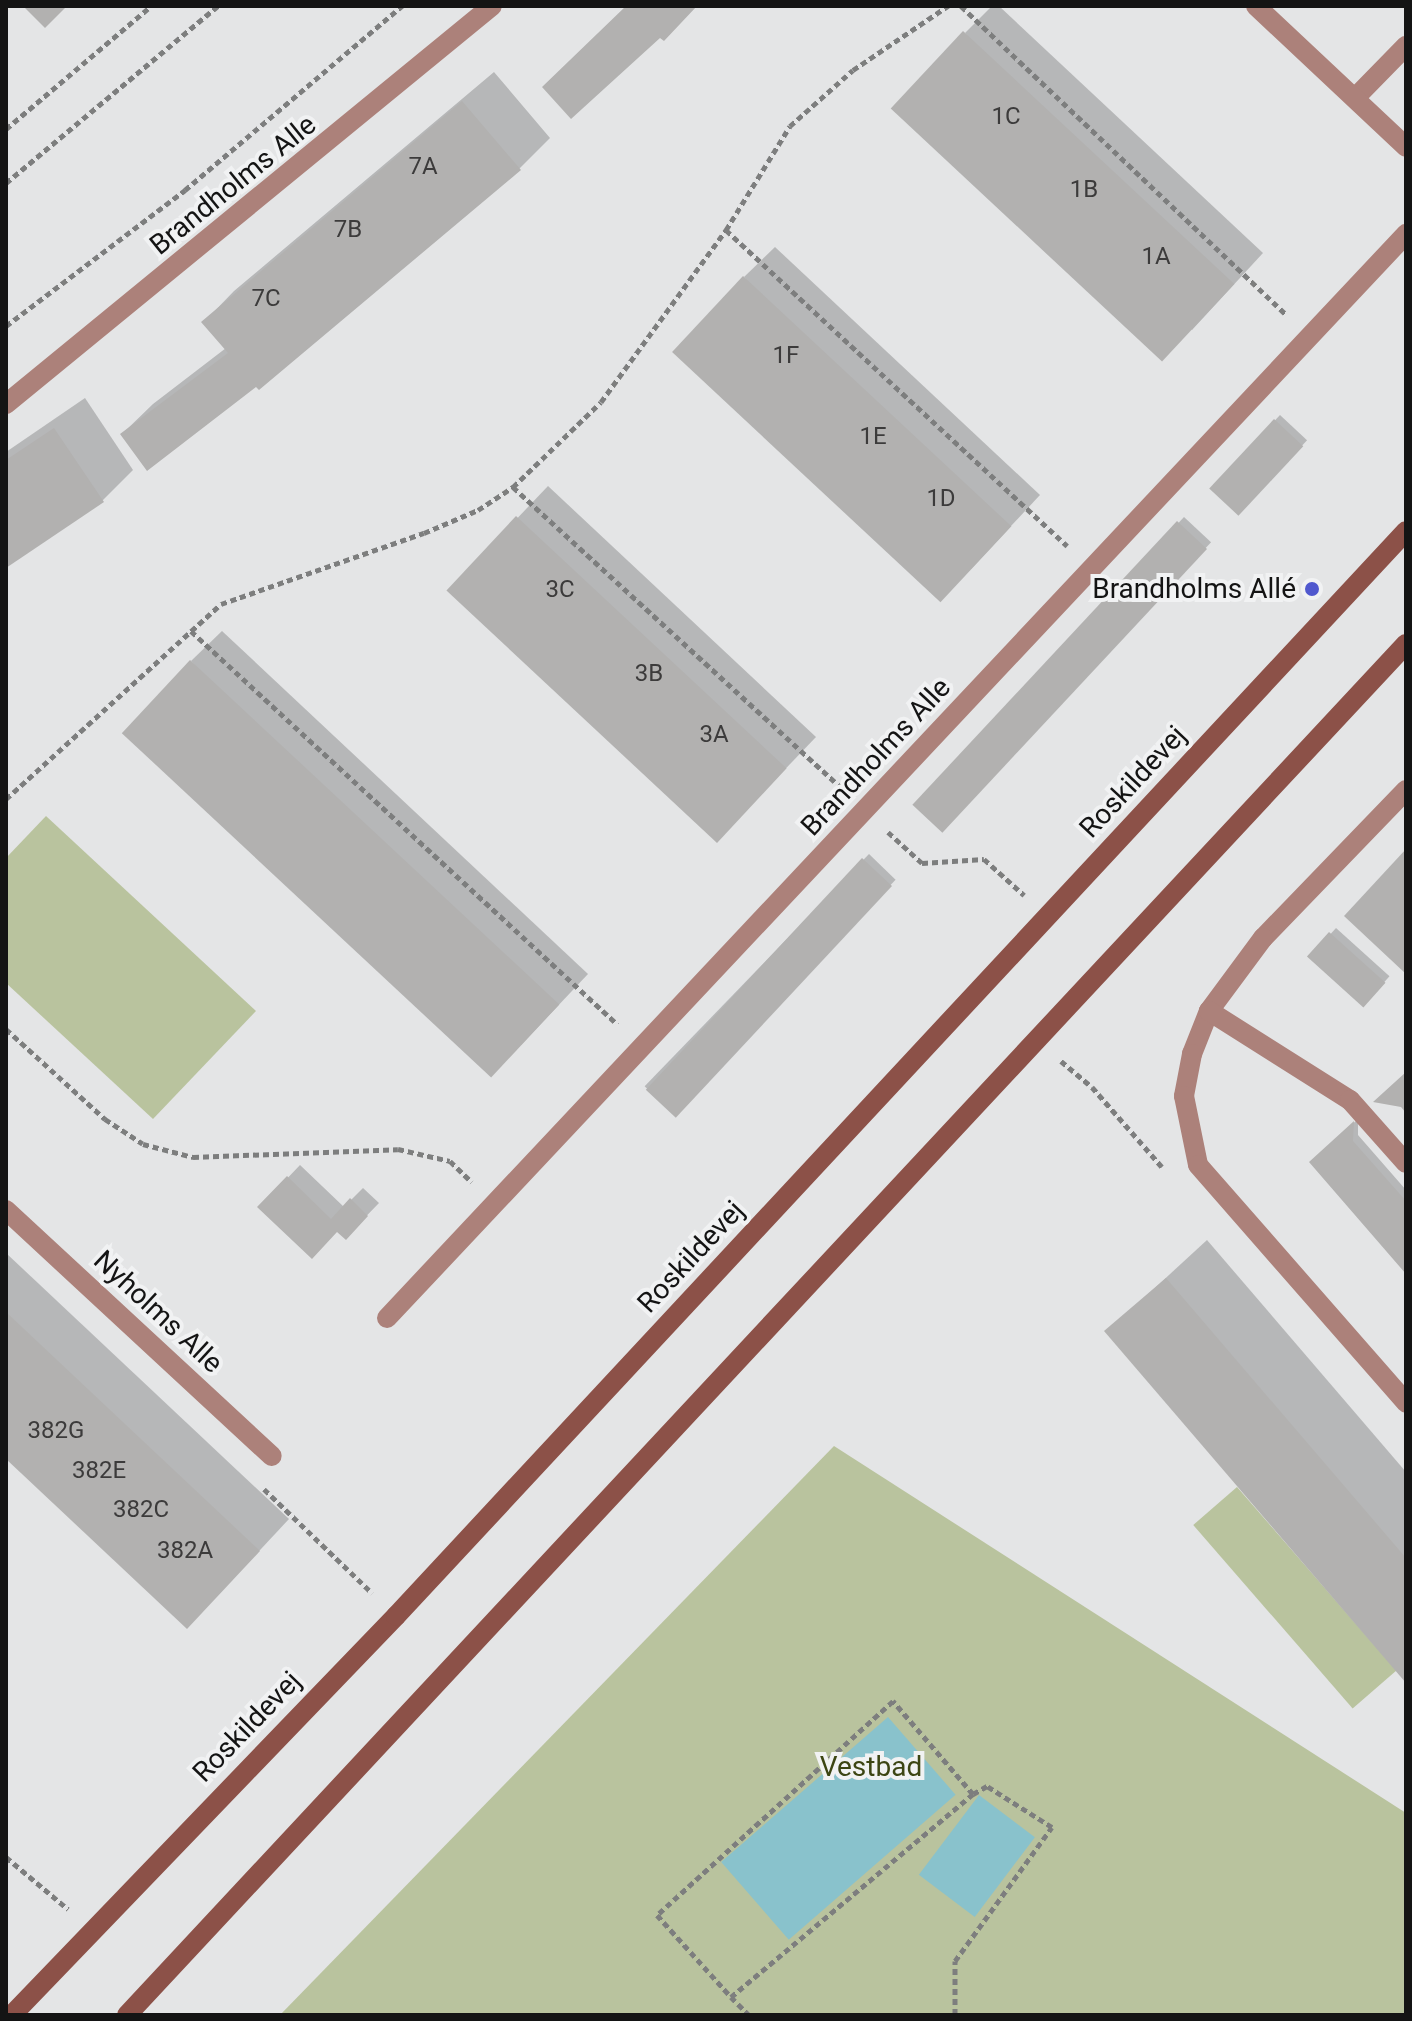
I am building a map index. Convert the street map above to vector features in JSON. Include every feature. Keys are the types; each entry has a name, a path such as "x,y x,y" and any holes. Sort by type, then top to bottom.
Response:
{"main road":[{"name":"Roskildevej","path":"12,2015 396,1616 1406,531"},
{"path":"127,2015 1406,644"}],"street":[{"name":"Brandholms Alle","path":"6,404 395,90 492,6"},
{"path":"1256,6 1355,98 1402,135"},
{"path":"1355,98 1406,46"},
{"name":"Brandholms Alle","path":"387,1318 1406,234"},
{"path":"1406,790 1263,938 1209,1011 1192,1054 1184,1096 1198,1165 1406,1403"},
{"path":"1209,1011 1350,1100 1406,1163"},
{"name":"Nyholms Alle","path":"6,1210 272,1456"}],"path":[{"path":"6,129 151,6"},
{"path":"206,6 212,12"},
{"path":"6,183 218,6"},
{"path":"6,326 185,190 402,6"},
{"path":"6,799 221,604 424,533 478,510 513,487 601,402 726,230 790,126 853,70 948,6"},
{"path":"961,6 1310,337"},
{"path":"726,230 1091,569"},
{"path":"513,487 922,863 984,859 1046,915"},
{"path":"191,631 642,1046"},
{"path":"6,1029 105,1119 143,1144 193,1157 398,1149 450,1161 495,1204"},
{"path":"1036,1040 1092,1087 1166,1171 1198,1165"},
{"path":"272,1456 262,1488 396,1616"},
{"path":"749,2015 657,1915 893,1701 973,1794"},
{"path":"731,1997 973,1794 987,1786 1052,1827 955,1961 955,2015"},
{"path":"6,1857 93,1930"}],"green space":[{"path":"46,816 256,1011 153,1119 6,983 6,858"},
{"name":"Vestbad","path":"834,1446 1406,1813 1406,2015 280,2015"},
{"path":"1237,1487 1396,1670 1353,1708 1193,1525"}],"water":[{"path":"888,1717 956,1795 789,1940 721,1862"},
{"path":"979,1795 1035,1837 975,1917 919,1875"}],"building":[{"path":"23,6 67,6 45,28"},
{"path":"626,6 697,6 664,41 660,38 571,119 542,87"},
{"path":"963,31 1234,284 1162,362 891,109"},
{"path":"462,101 521,170 259,390 256,387 147,471 120,434 228,353 201,322"},
{"path":"743,276 1011,526 940,602 672,352"},
{"path":"1274,419 1303,446 1238,516 1209,488"},
{"path":"54,428 104,502 6,568 6,460"},
{"path":"516,516 787,768 717,843 446,591"},
{"path":"1177,521 1207,549 942,833 912,805"},
{"path":"190,660 559,1004 491,1078 122,733"},
{"path":"1406,849 1406,974 1344,916"},
{"path":"862,858 892,886 676,1118 646,1090"},
{"path":"1329,932 1385,983 1363,1007 1307,957"},
{"path":"1406,1072 1406,1113 1401,1107 1373,1102"},
{"path":"1354,1121 1353,1141 1406,1201 1406,1274 1309,1162"},
{"path":"287,1176 331,1219 350,1198 368,1216 346,1240 337,1232 312,1259 257,1207"},
{"path":"1166,1278 1406,1558 1406,1683 1104,1331"},
{"path":"6,1312 260,1551 187,1629 6,1459"}],"place":[{"name":"Brandholms Allé","path":"1312,589"}]}
